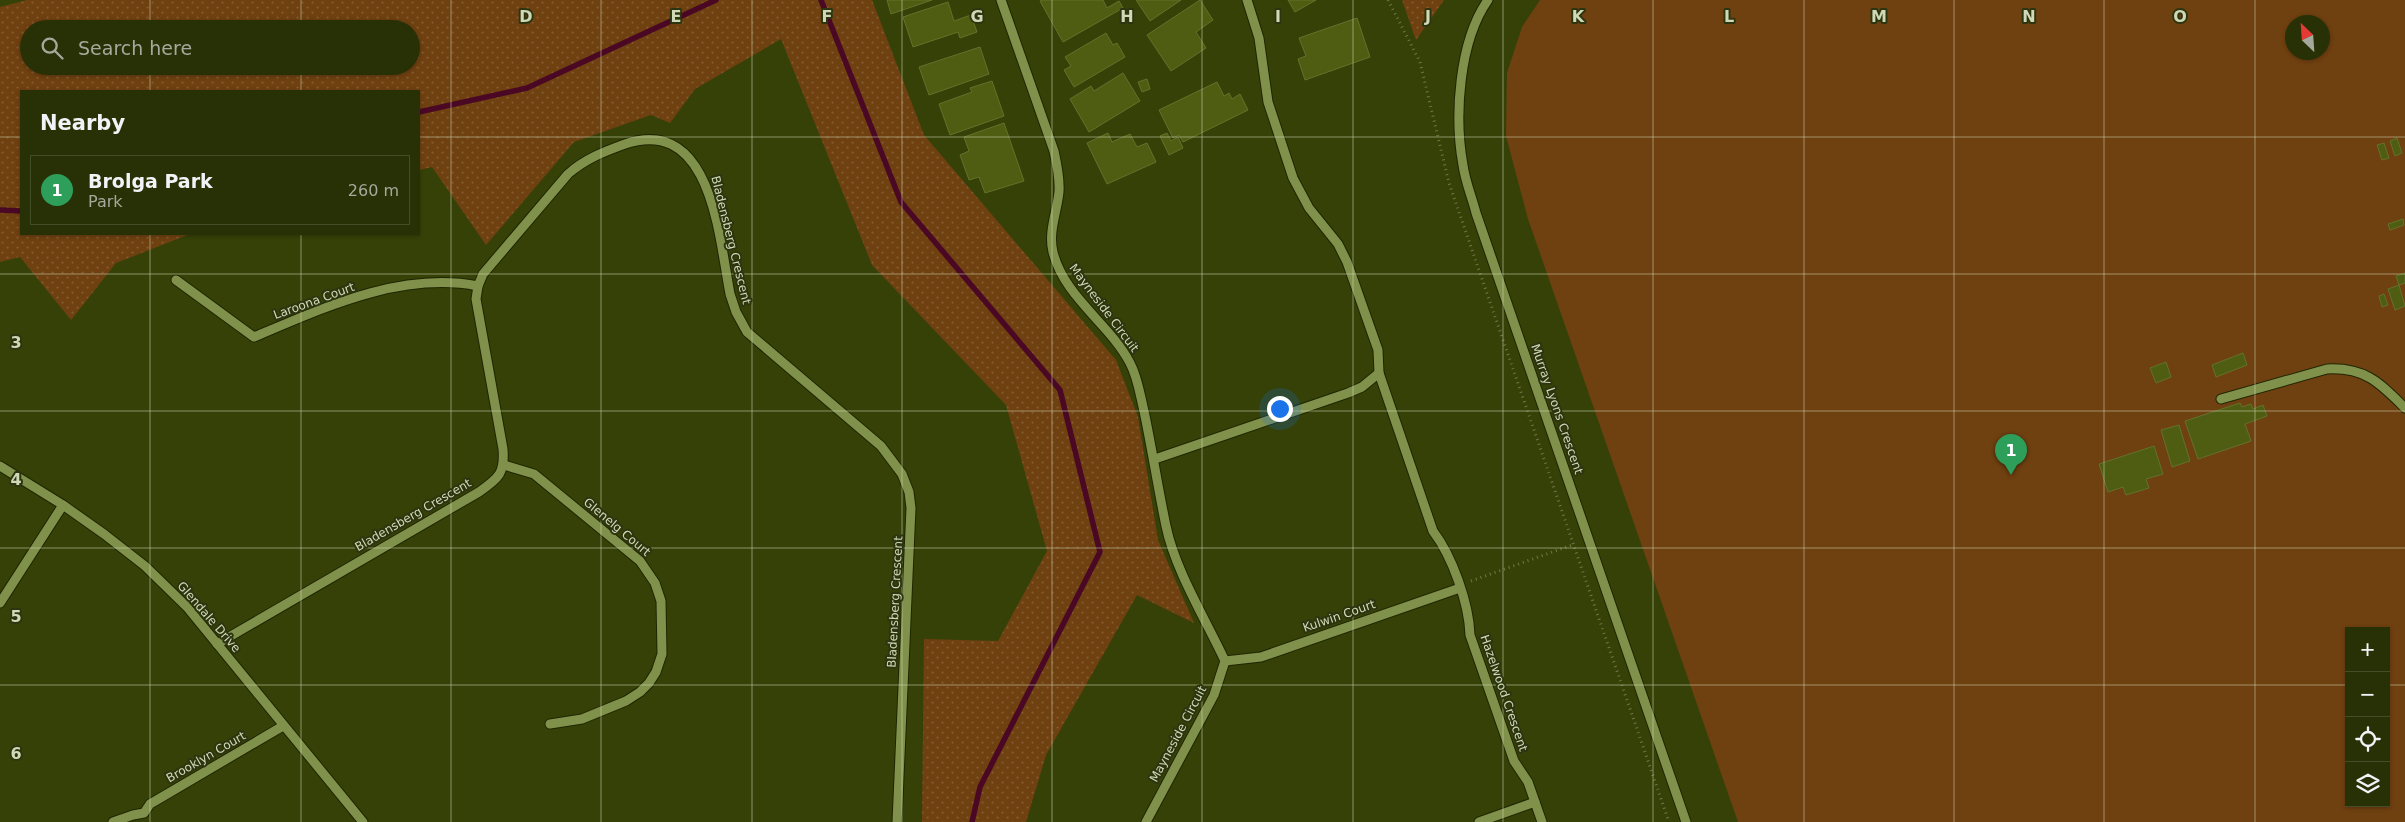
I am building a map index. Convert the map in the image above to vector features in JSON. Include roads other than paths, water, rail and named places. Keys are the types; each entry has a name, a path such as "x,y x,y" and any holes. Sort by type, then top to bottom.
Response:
{"street":[{"name":"Mayneside Circuit","path":"1001,0 1054,151 1059,172 1059,191 1051,235 1053,252 1059,268 1068,283 1130,364 1138,384 1169,536 1180,566 1225,661 1214,695 1146,822"},
{"path":"1247,0 1259,38 1268,102 1294,178 1309,208 1338,244 1347,262 1378,350 1379,373 1433,531 1444,546 1460,588"},
{"name":"Murray Lyons Crescent","path":"1488,0 1468,45 1460,86 1458,126 1463,166 1476,213 1686,822"},
{"name":"Bladensberg Crescent","path":"217,644 480,492 498,476 504,465 476,299 478,286 483,274 568,174 584,160 647,138 676,148 689,157 698,167 710,196 730,294 736,312 747,332 881,446 902,474 909,492 911,508 897,822"},
{"name":"Laroona Court","path":"176,280 254,337 343,301 397,287 438,281 478,286"},
{"path":"2221,399 2327,369 2341,368 2367,375 2378,382 2405,408"},
{"path":"1154,459 1348,393 1362,387 1379,373"},
{"name":"Glenelg Court","path":"504,465 534,474 640,561 655,583 661,601 662,654 656,672 649,683 626,702 582,719 550,724"},
{"name":"Glendale Drive","path":"0,466 63,505 145,566 187,607 362,822"},
{"path":"0,603 63,505"},
{"name":"Kulwin Court","path":"1225,661 1261,657 1460,588"},
{"name":"Hazelwood Crescent","path":"1460,588 1470,616 1470,634 1514,761 1528,782 1542,822"},
{"name":"Brooklyn Court","path":"113,822 133,815 144,818 150,804 283,726"},
{"path":"1479,822 1535,802"}],"waterway":[{"path":"420,112 527,88 716,0"},
{"path":"821,0 901,202 1060,390 1100,552 980,787 972,822"},
{"path":"0,210 20,211"}],"place":[{"name":"Brolga Park","path":"2011,475"}]}
